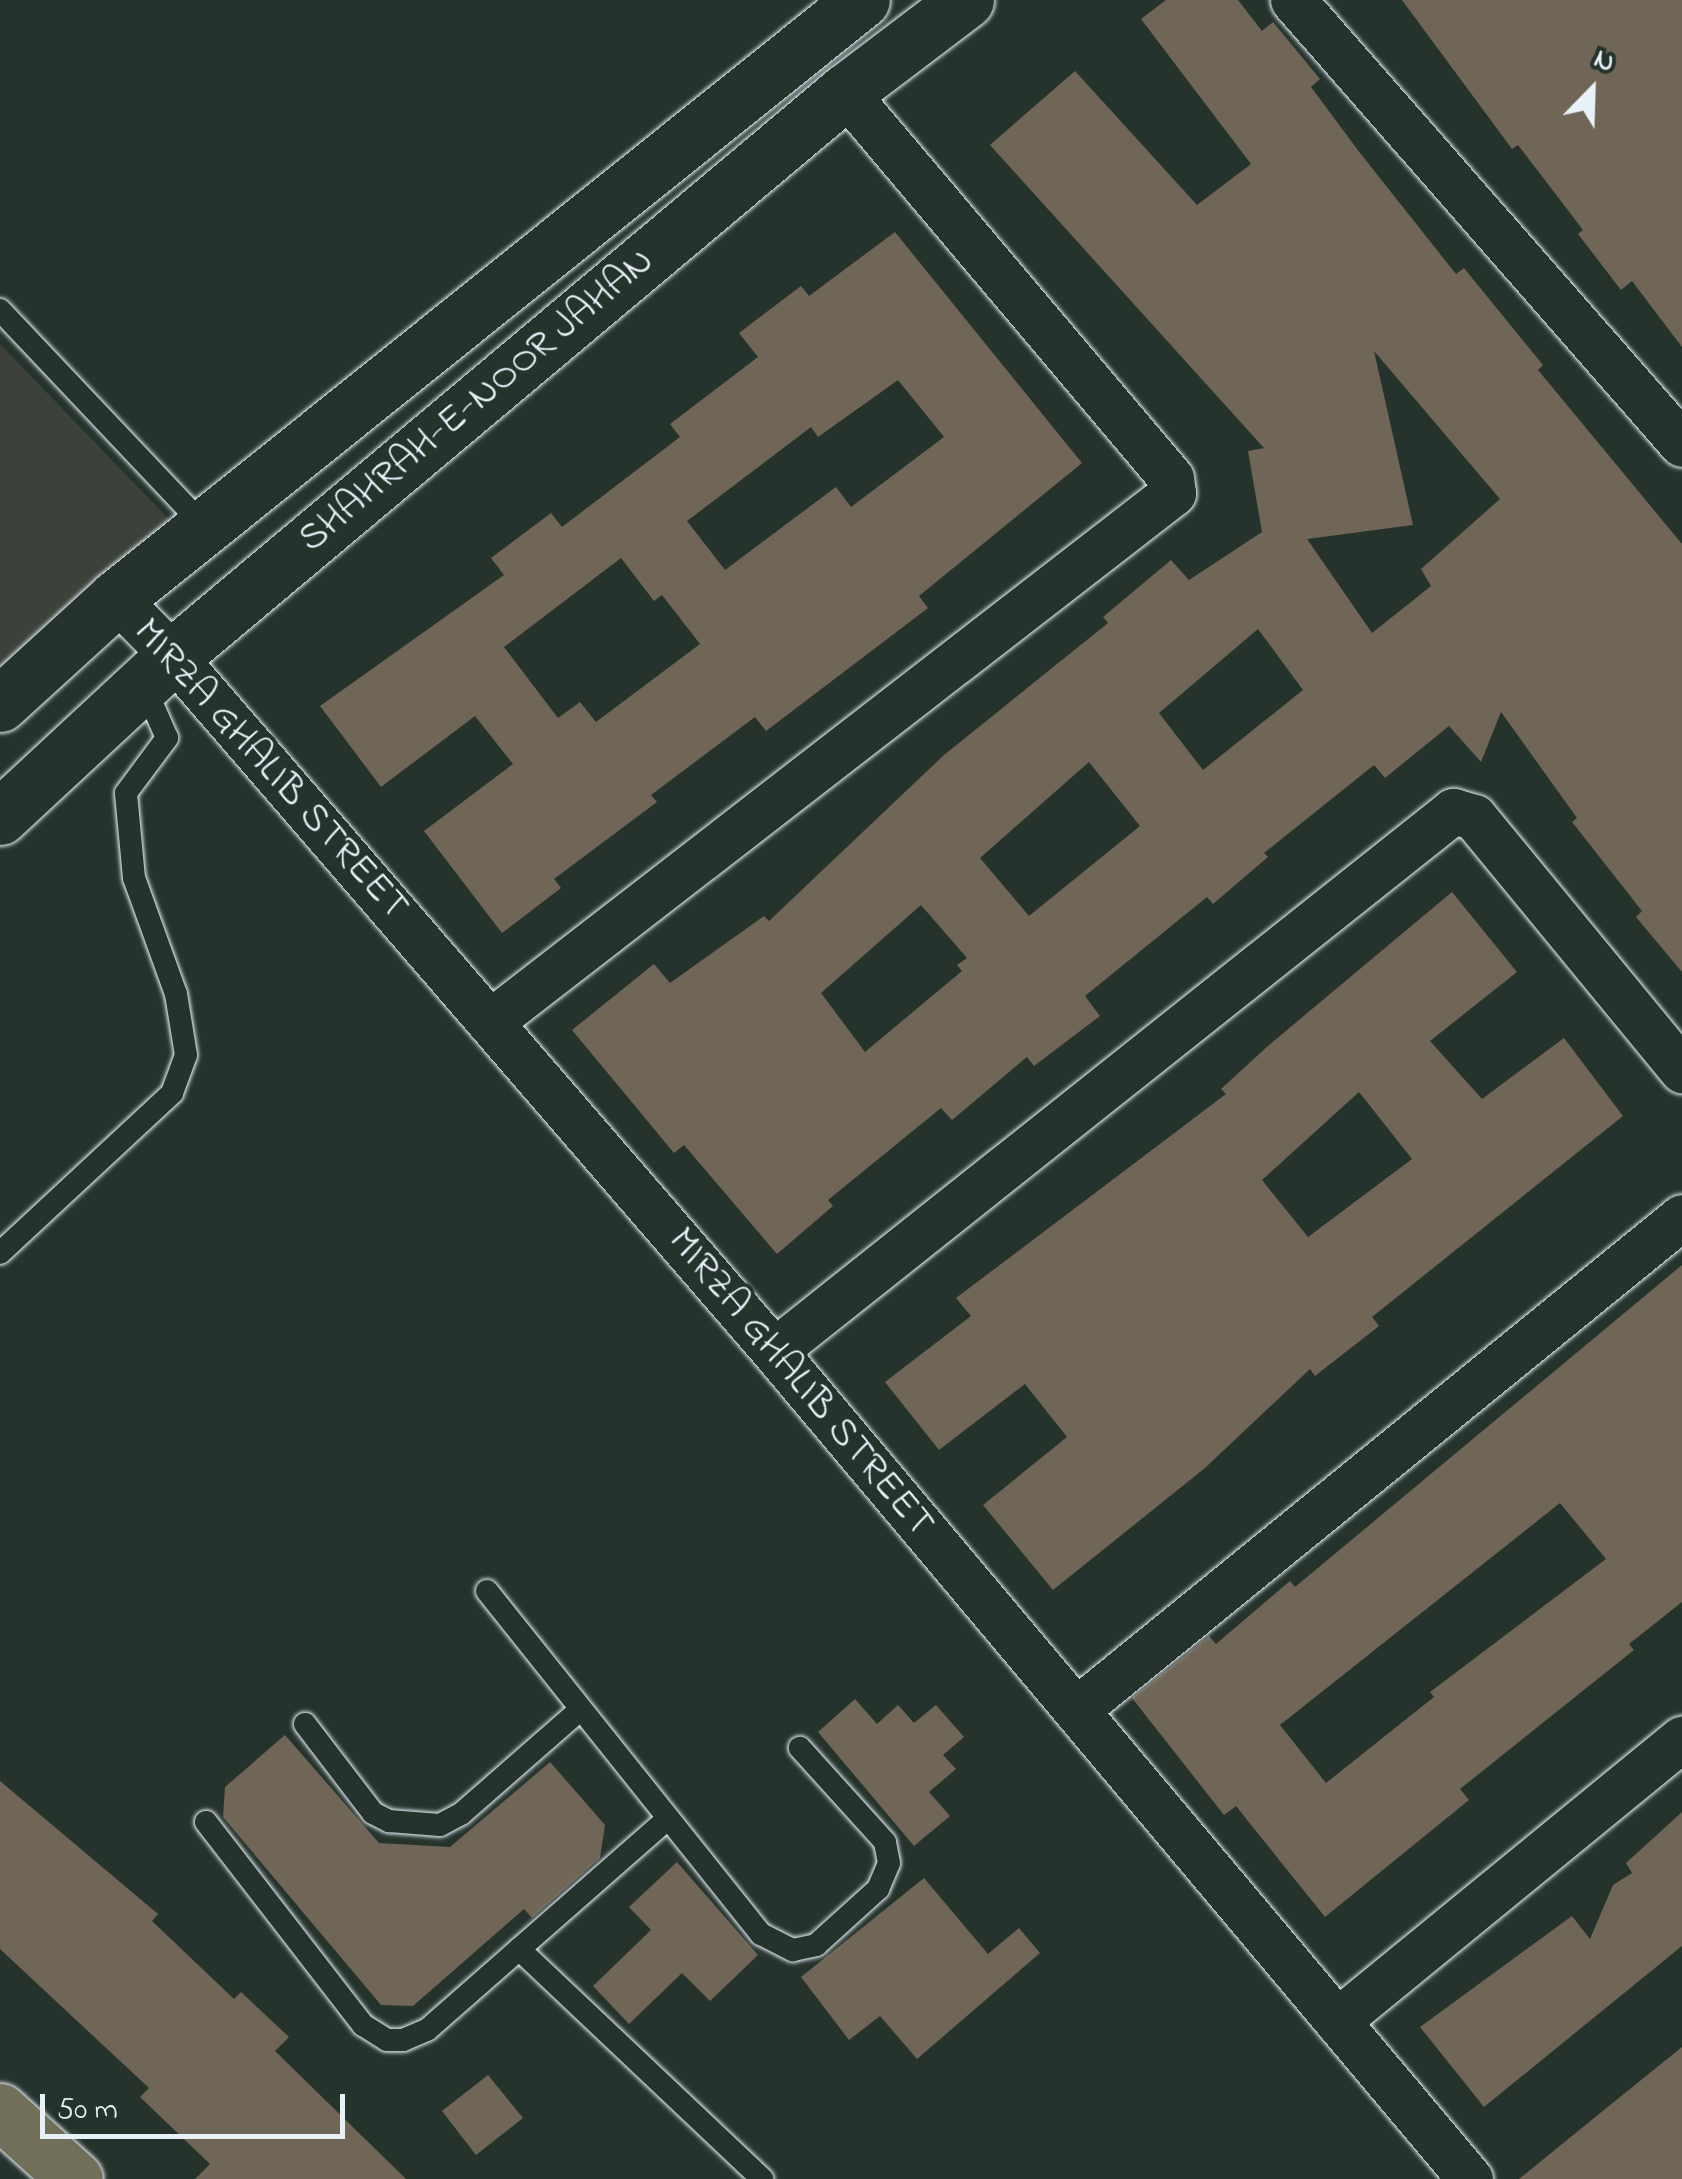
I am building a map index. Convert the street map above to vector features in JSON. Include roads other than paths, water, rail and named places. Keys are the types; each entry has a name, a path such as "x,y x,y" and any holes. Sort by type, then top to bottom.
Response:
{"main road":[{"name":"SHAHRAH-E-NOOR JAHAN","path":"0,704 116,598 208,530 862,0"},
{"name":"SHAHRAH-E-NOOR JAHAN","path":"0,817 158,670 846,92 966,0"},
{"path":"0,2111 74,2179"}],"street":[{"path":"1293,0 1682,444"},
{"path":"490,1022 1173,493 1170,478 846,92"},
{"name":"MIRZA GHALIB STREET","path":"116,598 158,670 490,1022 774,1351 1470,2179"},
{"path":"774,1351 1453,811 1474,817 1680,1065"},
{"path":"1076,1710 1682,1218"},
{"path":"1337,2020 1682,1739"}],"lane":[{"path":"0,310 208,530"},
{"path":"0,1253 172,1093 186,1054 176,994 134,878 126,793 167,738 158,670"},
{"path":"487,1592 760,1934 793,1950 816,1945 878,1889 889,1852 800,1748"},
{"path":"305,1724 373,1814 389,1822 440,1825 461,1814 581,1710"},
{"path":"206,1822 362,2025 387,2040 427,2030 668,1818"},
{"path":"519,1949 762,2179"}]}
